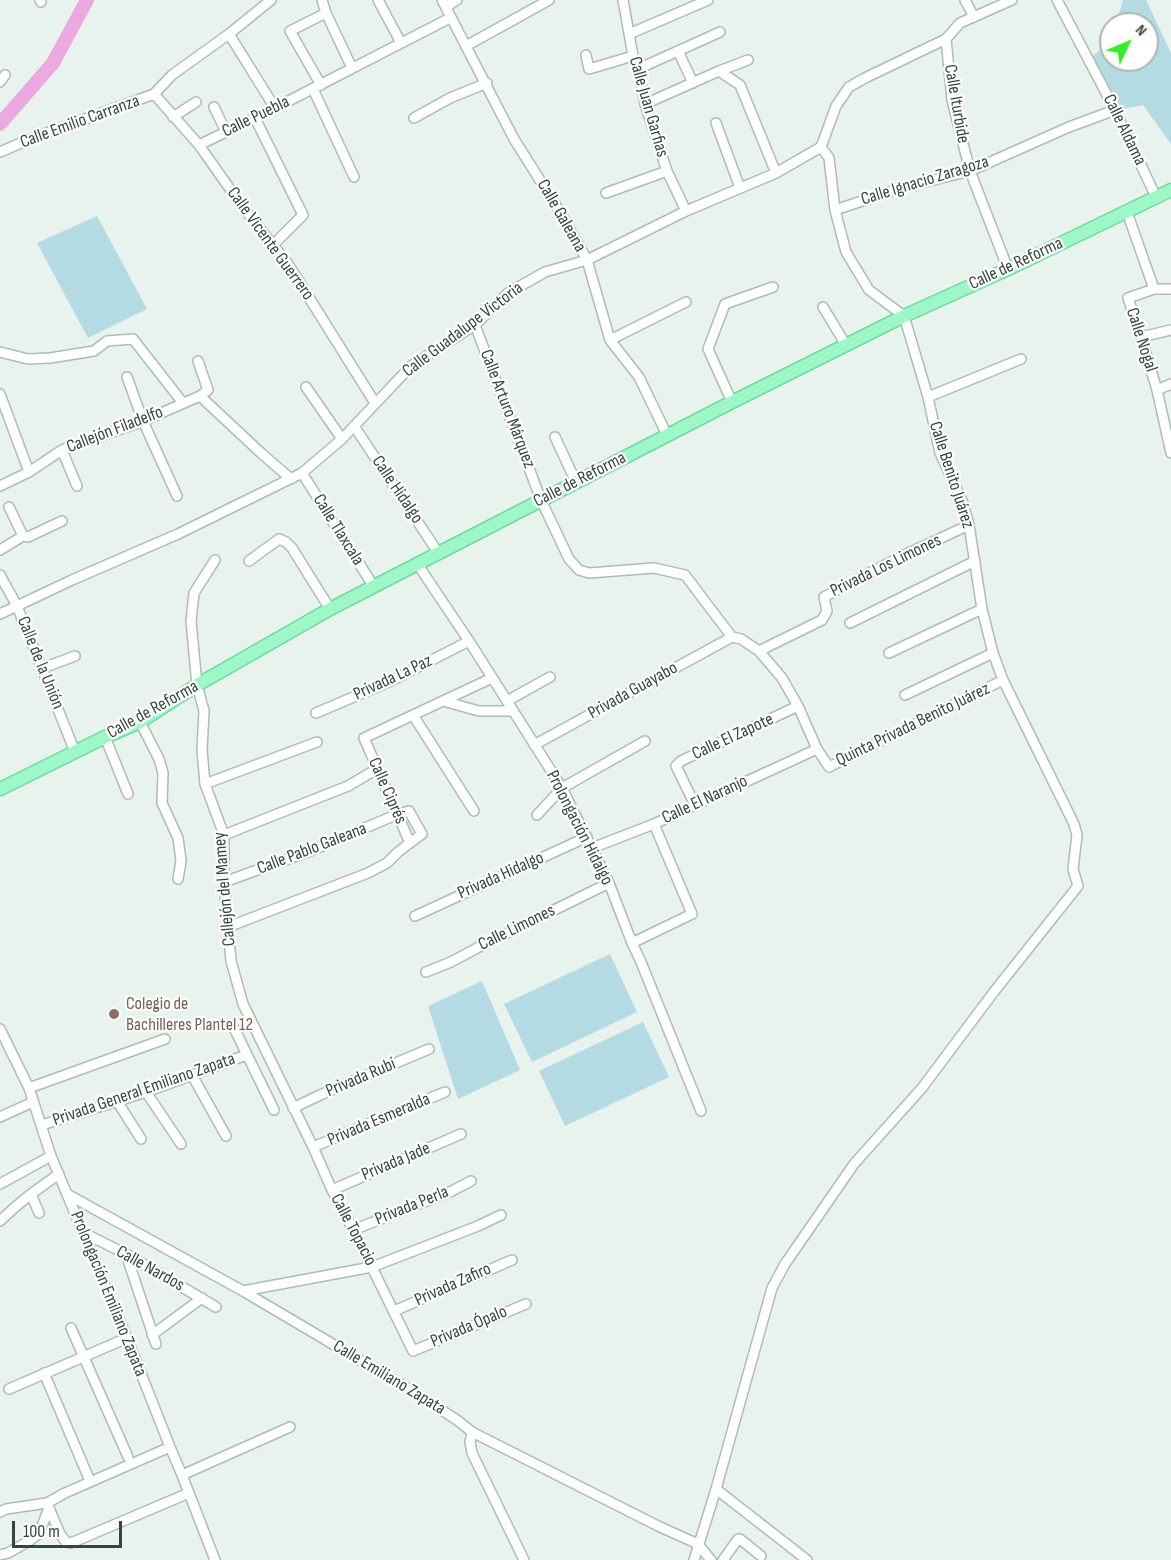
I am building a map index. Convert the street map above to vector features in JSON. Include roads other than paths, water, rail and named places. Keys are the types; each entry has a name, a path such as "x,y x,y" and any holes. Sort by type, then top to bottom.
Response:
{"main road":[{"name":"Calle de Reforma","path":"0,789 140,722 197,685 330,609 732,402 904,316 1008,269 1171,190"}],"street":[{"name":"Calle Emilio Carranza","path":"0,152 154,94 171,75 229,34 271,0"},
{"path":"322,0 352,68"},
{"path":"378,0 401,43"},
{"path":"444,4 457,0"},
{"path":"466,46 549,0"},
{"name":"Calle Juan Garfias","path":"623,0 633,56 645,104 667,171 686,211"},
{"path":"629,34 708,0"},
{"path":"965,0 974,17"},
{"path":"904,316 869,290 846,252 835,210 829,158 821,147 836,106 849,87 946,39 960,23 1012,0"},
{"name":"Calle Aldama","path":"1061,2 1156,197"},
{"name":"Calle Galeana","path":"444,4 487,83 514,139 560,212 586,260 610,340 639,377 668,435"},
{"path":"326,13 290,31 317,87 354,177"},
{"name":"Calle Puebla","path":"199,145 450,18"},
{"path":"638,69 720,32"},
{"path":"229,34 275,108"},
{"name":"Calle Iturbide","path":"946,39 952,100 969,171 1008,269"},
{"path":"678,51 693,82"},
{"path":"586,55 589,69 633,56"},
{"path":"645,104 748,60"},
{"path":"719,71 740,85 776,173"},
{"path":"414,118 450,98 487,83"},
{"name":"Calle Vicente Guerrero","path":"154,94 199,145 242,206 294,273 375,403"},
{"path":"174,117 196,102"},
{"path":"214,107 226,132"},
{"name":"Calle Ignacio Zaragoza","path":"835,210 901,188 969,171 1069,127 1115,110"},
{"path":"255,118 303,215 273,244"},
{"path":"716,123 740,188"},
{"name":"Calle Guadalupe Victoria","path":"0,614 178,534 302,473 342,440 411,366 475,325 508,293 545,272 586,260 686,211 776,173 821,147"},
{"path":"606,193 667,171"},
{"name":"Calle Nogal","path":"1127,212 1154,289 1128,298 1157,390 1171,453"},
{"path":"732,402 708,350 725,304 774,286"},
{"path":"1154,289 1171,289"},
{"path":"610,340 686,302"},
{"path":"823,307 846,345"},
{"name":"Calle Benito Juárez","path":"716,1489 772,1288 784,1264 854,1164 922,1088 993,993 1078,886 1073,869 1077,835 1074,824 1003,680 993,653 982,609 969,525 963,503 940,453 928,396 904,316"},
{"name":"Calle Arturo Márquez","path":"475,325 541,500 569,559 579,570 589,573 654,568 685,575 732,637 741,639 759,651 782,678 824,761"},
{"path":"1141,337 1171,330"},
{"path":"0,352 28,359 50,358 94,351 106,341 133,339 183,403"},
{"path":"928,396 1021,359"},
{"path":"198,361 204,393 261,453 291,479"},
{"path":"127,377 143,421 177,496"},
{"path":"1157,390 1171,384"},
{"path":"306,387 342,440"},
{"name":"Callejón Filadelfo","path":"0,486 29,472 62,450 143,421 204,393"},
{"path":"0,394 29,472"},
{"name":"Calle Hidalgo","path":"354,426 439,554"},
{"path":"555,436 576,482"},
{"path":"62,450 77,486"},
{"name":"Calle Tlaxcala","path":"302,473 374,587"},
{"path":"9,507 24,537"},
{"path":"0,550 62,521"},
{"name":"Privada Los Limones","path":"759,651 822,620 827,611 824,597 900,557 969,525"},
{"path":"249,561 279,539 286,542 330,609"},
{"name":"Callejón del Mamey","path":"215,560 194,593 191,621 197,685 204,711 202,750 205,784 224,835 224,882 231,961 243,1004 293,1108"},
{"path":"850,623 975,561"},
{"name":"Prolongación Hidalgo","path":"418,565 562,788 609,883 702,1111"},
{"name":"Calle de la Unión","path":"0,575 17,606 75,752"},
{"path":"889,653 982,609"},
{"name":"Privada Guayabo","path":"534,745 732,637"},
{"name":"Privada La Paz","path":"316,713 391,681 469,641"},
{"path":"905,695 993,653"},
{"path":"43,668 75,656"},
{"path":"507,701 550,677"},
{"path":"474,811 413,715 492,678"},
{"name":"Quinta Privada Benito Juárez","path":"824,761 829,767 1003,680"},
{"path":"443,701 479,711 512,711"},
{"name":"Calle El Zapote","path":"695,805 676,766 681,761 798,706"},
{"name":"Calle Ciprés","path":"409,811 422,834 410,843 364,738 413,715"},
{"path":"140,722 159,759 163,773 162,803 178,838 181,861 178,879"},
{"path":"105,737 128,794"},
{"path":"537,815 562,788 645,741"},
{"path":"205,784 317,742"},
{"name":"Calle El Naranjo","path":"592,848 654,824 817,749"},
{"path":"224,835 348,786 377,769"},
{"name":"Calle Pablo Galeana","path":"224,882 313,850 409,811"},
{"path":"632,943 692,914 654,824"},
{"name":"Privada Hidalgo","path":"415,916 587,837"},
{"path":"228,927 368,873 387,863 410,843"},
{"name":"Calle Limones","path":"426,972 451,962 609,883"},
{"path":"234,1028 274,1110"},
{"name":"Prolongación Emiliano Zapata","path":"0,1029 4,1049 29,1088 51,1156 215,1560"},
{"path":"29,1088 165,1039"},
{"name":"Privada Rubí","path":"293,1108 429,1049"},
{"name":"Privada General Emiliano Zapata","path":"42,1125 146,1092 246,1055"},
{"path":"192,1075 226,1136"},
{"path":"146,1092 181,1143"},
{"name":"Privada Esmeralda","path":"313,1147 445,1092"},
{"path":"117,1101 141,1139"},
{"path":"0,1117 33,1102"},
{"name":"Calle Topacio","path":"293,1108 413,1351"},
{"name":"Privada Jade","path":"332,1190 461,1134"},
{"path":"0,1184 51,1156"},
{"path":"0,1221 31,1194 59,1174"},
{"name":"Privada Perla","path":"353,1230 450,1192 471,1181"},
{"path":"31,1194 39,1213"},
{"name":"Calle Emiliano Zapata","path":"67,1194 243,1291 412,1391 472,1431 698,1544 711,1560"},
{"path":"243,1291 372,1267 501,1215"},
{"name":"Calle Nardos","path":"84,1233 126,1254 216,1306"},
{"path":"126,1254 154,1339 202,1298"},
{"name":"Privada Zafiro","path":"394,1311 512,1260"},
{"name":"Privada Ópalo","path":"413,1351 526,1304"},
{"path":"71,1328 128,1457"},
{"path":"9,1389 126,1338"},
{"path":"44,1373 90,1481"},
{"path":"182,1475 290,1427"},
{"path":"472,1431 470,1442 472,1453 524,1560"},
{"path":"0,1512 6,1509 48,1506 90,1481 170,1447"},
{"path":"694,1560 716,1489 807,1560"},
{"path":"48,1506 60,1534 66,1542 71,1543 189,1493"},
{"path":"0,1555 8,1553 37,1535 48,1506"},
{"path":"723,1560 738,1539 760,1556"}],"waterway":[{"path":"0,124 53,63 87,0"}],"place":[{"name":"Colegio de Bachilleres Plantel 12","path":"114,1014"}]}
